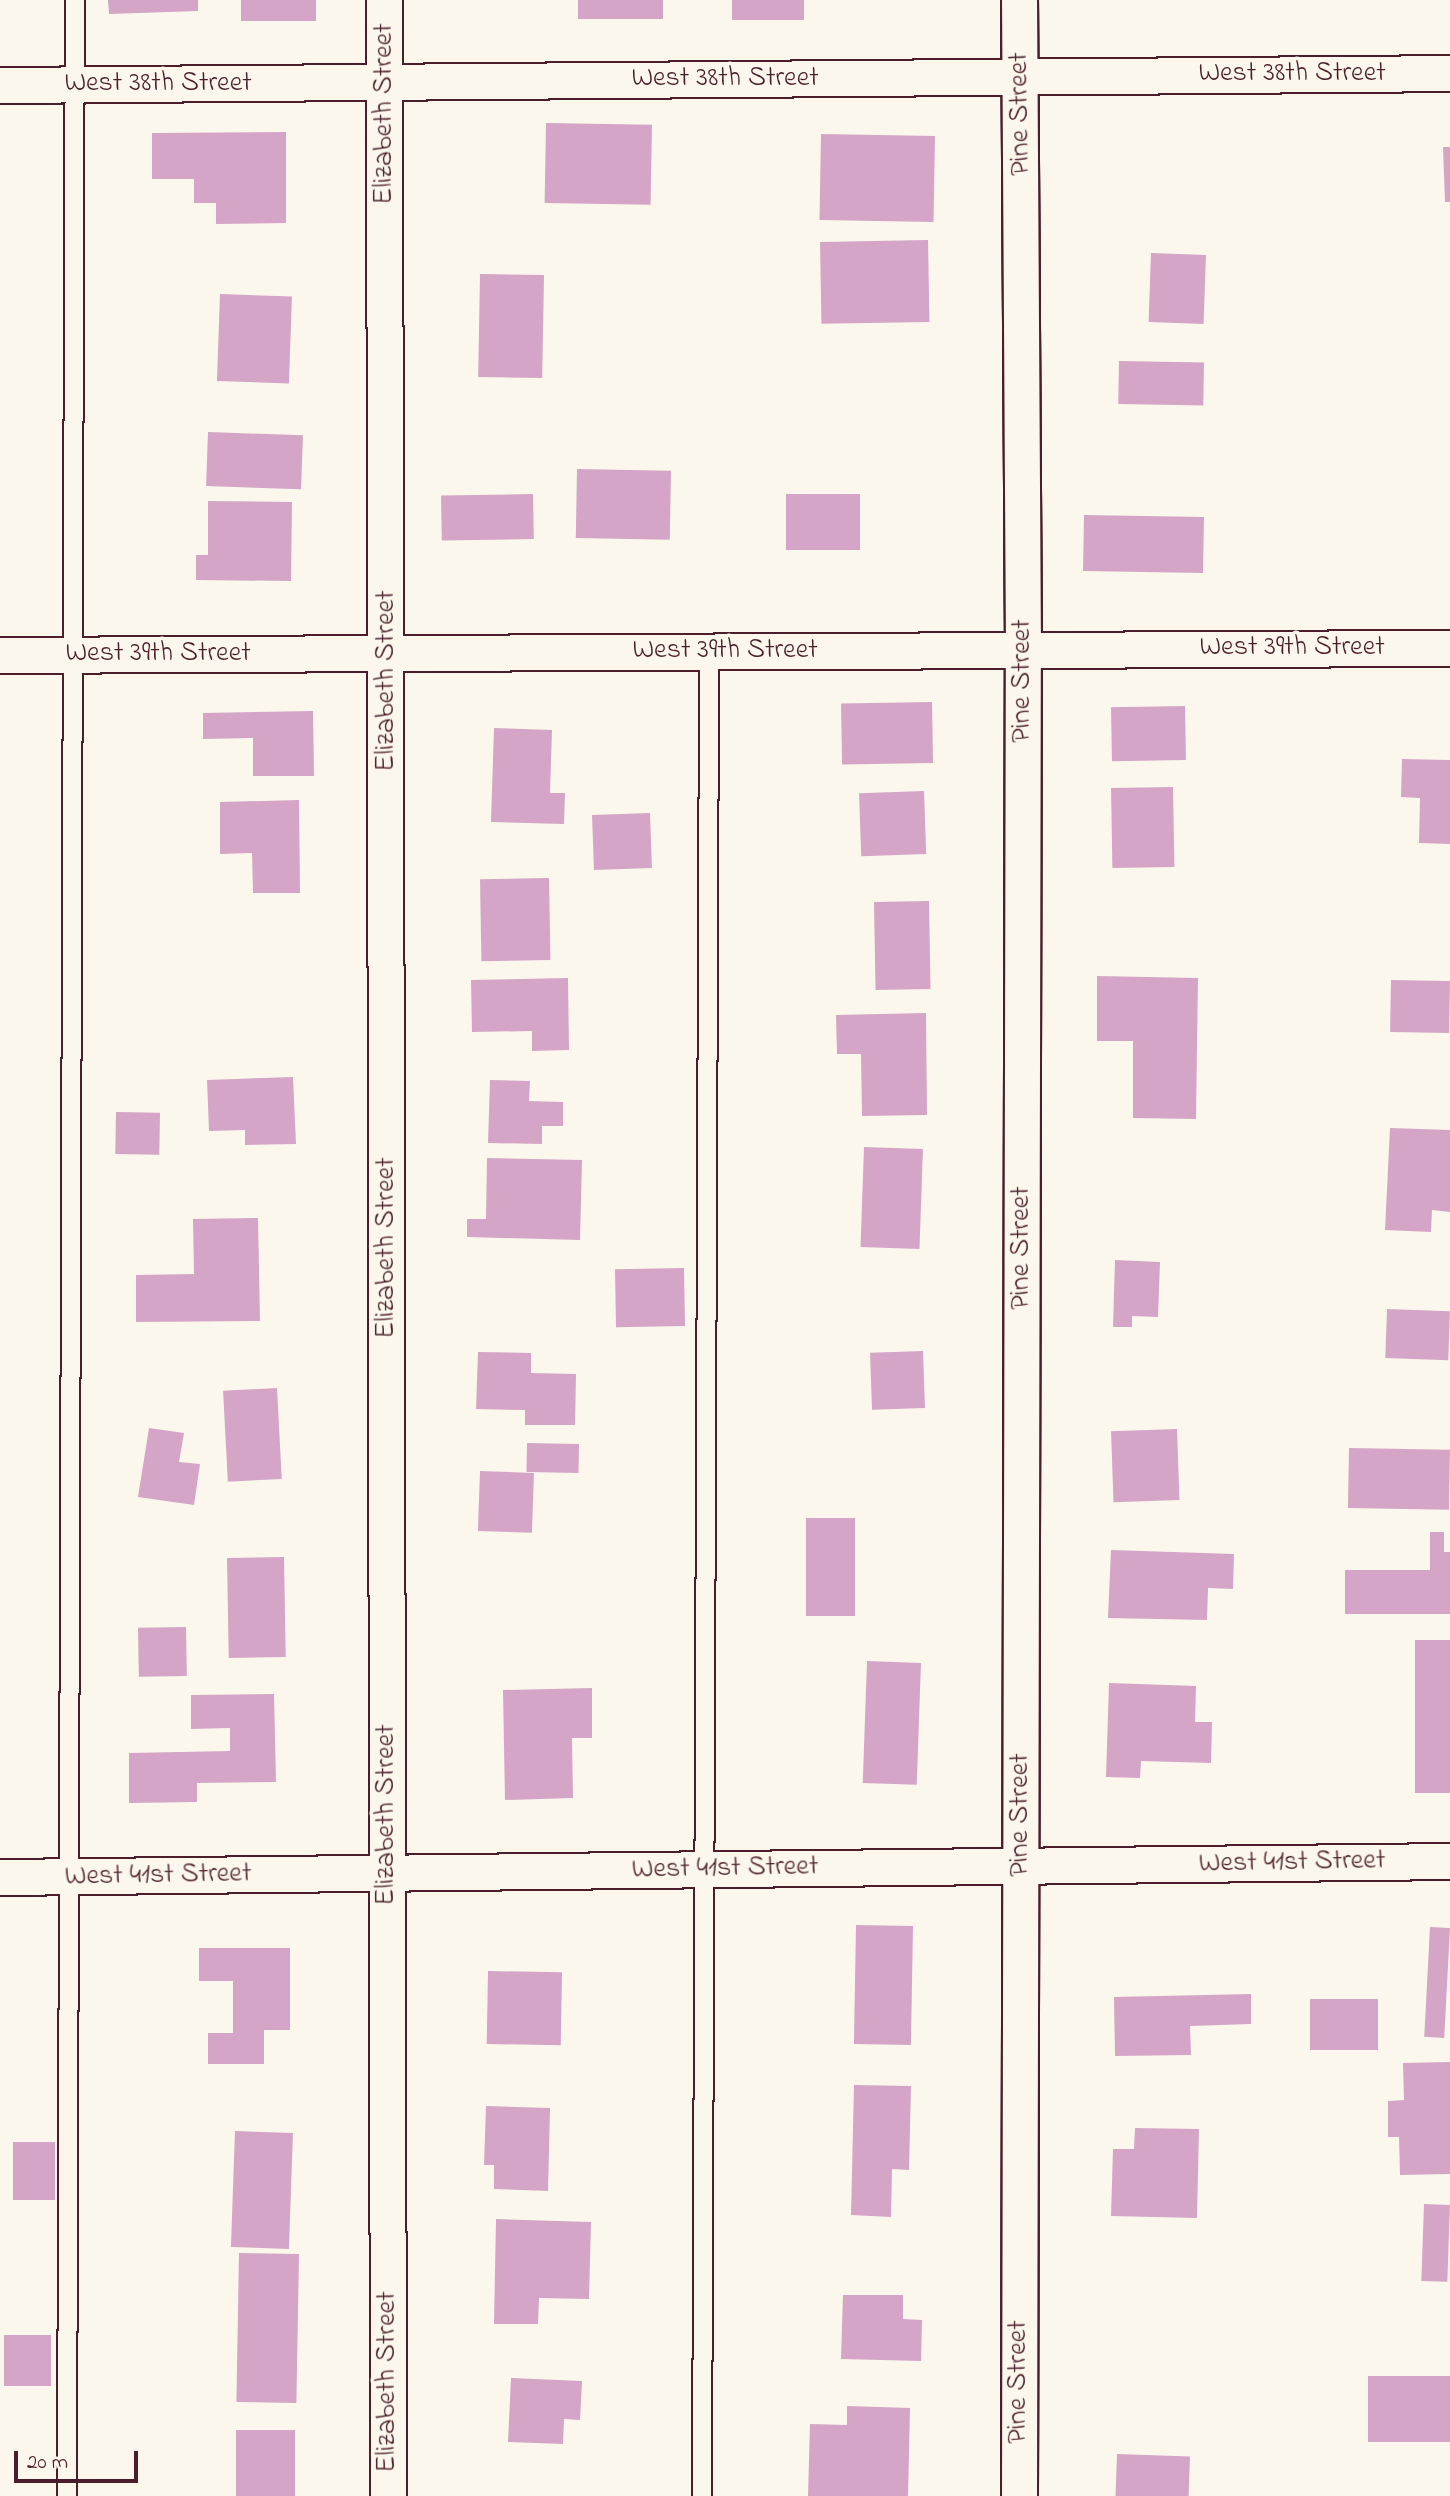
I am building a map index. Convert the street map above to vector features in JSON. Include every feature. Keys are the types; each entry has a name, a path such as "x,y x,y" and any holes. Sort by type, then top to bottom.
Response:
{"street":[{"name":"Elizabeth Street","path":"384,0 388,2496"},
{"name":"Pine Street","path":"1019,0 1023,650 1019,2496"},
{"name":"West 38th Street","path":"0,85 1450,73"},
{"name":"West 39th Street","path":"0,655 1450,648"},
{"name":"West 41st Street","path":"0,1877 1450,1861"}],"lane":[{"path":"67,2496 75,0"},
{"path":"702,2496 709,651"}],"building":[{"path":"108,0 198,0 198,11 109,14"},
{"path":"241,0 316,0 316,21 241,21"},
{"path":"578,0 663,0 663,19 578,19"},
{"path":"732,0 804,0 804,20 732,20"},
{"path":"546,123 652,125 651,205 545,203"},
{"path":"286,132 286,223 216,224 216,203 194,203 194,179 152,179 152,133"},
{"path":"821,134 935,136 933,222 819,220"},
{"path":"1443,147 1450,147 1450,202 1445,202"},
{"path":"928,240 929,322 821,324 820,242"},
{"path":"1151,253 1206,255 1204,324 1149,322"},
{"path":"480,274 544,275 542,378 478,377"},
{"path":"220,294 292,297 289,383 217,381"},
{"path":"1119,361 1204,362 1203,405 1118,404"},
{"path":"208,432 303,435 301,489 206,486"},
{"path":"577,469 671,471 670,540 576,538"},
{"path":"533,494 534,539 442,541 441,496"},
{"path":"786,494 860,494 860,550 786,550"},
{"path":"208,501 292,502 291,581 196,580 196,555 208,555"},
{"path":"1084,515 1204,517 1203,573 1083,571"},
{"path":"932,702 933,763 842,765 841,704"},
{"path":"1185,706 1186,760 1112,761 1111,707"},
{"path":"313,711 314,776 253,776 253,738 203,739 203,713"},
{"path":"494,728 552,730 550,793 565,793 564,824 491,822"},
{"path":"1402,759 1450,760 1450,844 1419,843 1420,798 1401,797"},
{"path":"1173,787 1174,867 1112,868 1111,788"},
{"path":"924,791 926,854 861,856 859,793"},
{"path":"299,800 300,893 253,893 252,853 220,854 220,802"},
{"path":"650,813 652,868 594,870 592,815"},
{"path":"549,878 550,960 481,961 480,879"},
{"path":"929,901 931,989 876,990 874,902"},
{"path":"1097,976 1198,978 1196,1119 1133,1118 1133,1041 1097,1041"},
{"path":"568,978 569,1050 532,1051 532,1031 472,1032 471,980"},
{"path":"1391,980 1450,981 1449,1033 1390,1032"},
{"path":"926,1013 927,1115 862,1116 861,1054 837,1054 836,1015"},
{"path":"293,1077 296,1144 245,1145 245,1130 209,1131 207,1080"},
{"path":"490,1080 530,1081 529,1101 563,1102 563,1126 542,1126 542,1144 488,1143"},
{"path":"116,1112 160,1113 159,1155 115,1154"},
{"path":"1390,1128 1450,1130 1450,1212 1432,1210 1431,1232 1385,1230"},
{"path":"864,1147 923,1149 919,1249 861,1247"},
{"path":"487,1158 582,1160 580,1240 467,1237 467,1219 486,1219"},
{"path":"258,1218 260,1321 136,1322 136,1275 194,1274 193,1219"},
{"path":"1115,1260 1160,1262 1158,1317 1132,1316 1132,1327 1113,1327"},
{"path":"684,1268 685,1326 616,1327 615,1269"},
{"path":"1387,1309 1450,1311 1448,1360 1385,1358"},
{"path":"923,1351 925,1408 872,1410 870,1353"},
{"path":"478,1352 531,1353 531,1373 576,1374 575,1425 525,1425 525,1410 476,1409"},
{"path":"277,1388 282,1479 228,1482 223,1391"},
{"path":"149,1428 184,1433 179,1462 200,1464 194,1505 138,1497"},
{"path":"1177,1429 1179,1500 1114,1502 1111,1431"},
{"path":"527,1443 579,1444 578,1473 526,1472"},
{"path":"1349,1448 1450,1450 1449,1510 1348,1508"},
{"path":"480,1471 534,1473 532,1533 478,1531"},
{"path":"806,1518 855,1518 855,1616 806,1616"},
{"path":"1430,1532 1444,1532 1444,1552 1450,1552 1450,1614 1345,1614 1345,1570 1430,1570"},
{"path":"1111,1550 1234,1554 1233,1589 1208,1588 1207,1620 1108,1618"},
{"path":"284,1557 286,1657 229,1658 227,1558"},
{"path":"186,1627 187,1676 139,1677 138,1628"},
{"path":"1415,1640 1450,1640 1450,1793 1415,1793"},
{"path":"867,1661 921,1663 917,1785 863,1783"},
{"path":"1109,1683 1196,1686 1195,1722 1212,1722 1211,1763 1141,1761 1140,1778 1106,1777"},
{"path":"592,1688 592,1738 572,1738 573,1798 505,1800 503,1690"},
{"path":"274,1694 276,1782 197,1783 197,1802 129,1803 129,1753 230,1751 230,1728 191,1729 191,1695"},
{"path":"856,1925 913,1926 911,2045 854,2044"},
{"path":"1430,1927 1450,1928 1444,2038 1424,2037"},
{"path":"199,1948 290,1948 290,2030 264,2030 264,2064 208,2064 208,2033 233,2033 233,1981 199,1981"},
{"path":"488,1971 562,1972 561,2045 487,2044"},
{"path":"1251,1994 1251,2024 1190,2026 1191,2055 1115,2056 1114,1997"},
{"path":"1310,1999 1378,1999 1378,2050 1310,2050"},
{"path":"1450,2062 1450,2174 1400,2175 1399,2137 1388,2137 1388,2101 1404,2100 1403,2063"},
{"path":"854,2085 911,2086 909,2170 892,2169 891,2217 851,2215"},
{"path":"486,2106 550,2108 548,2191 494,2189 494,2165 484,2165"},
{"path":"1135,2128 1199,2129 1197,2218 1111,2216 1113,2149 1134,2149"},
{"path":"235,2131 293,2133 289,2249 231,2247"},
{"path":"13,2142 55,2142 55,2200 13,2200"},
{"path":"1424,2204 1450,2205 1447,2282 1421,2281"},
{"path":"496,2219 591,2222 589,2299 539,2298 538,2324 494,2324"},
{"path":"239,2253 299,2254 296,2403 236,2402"},
{"path":"843,2295 903,2295 903,2319 922,2320 921,2361 841,2359"},
{"path":"4,2335 51,2335 51,2386 4,2386"},
{"path":"1368,2376 1450,2376 1450,2442 1368,2442"},
{"path":"511,2378 582,2381 580,2420 564,2419 563,2444 508,2442"},
{"path":"847,2406 910,2408 908,2496 808,2496 810,2424 847,2425"},
{"path":"236,2430 295,2430 295,2496 236,2496"},
{"path":"1117,2454 1190,2457 1189,2496 1116,2496"}]}
